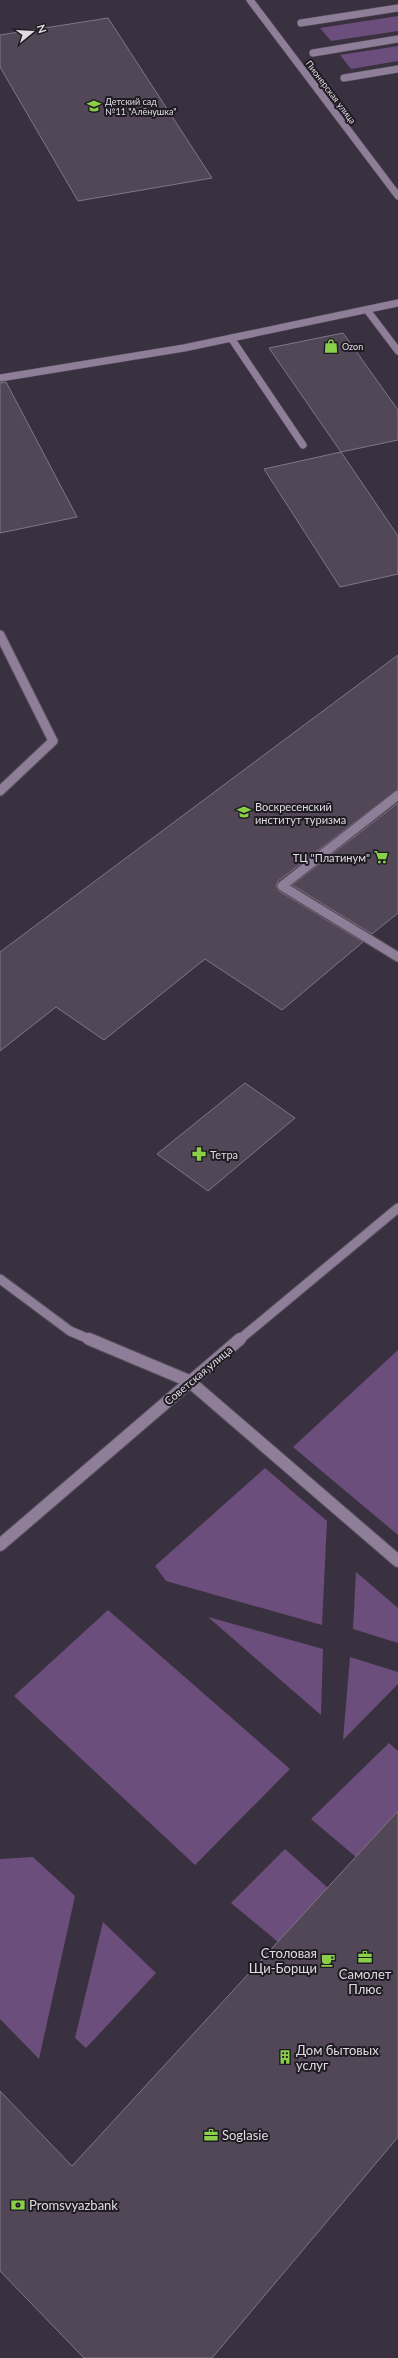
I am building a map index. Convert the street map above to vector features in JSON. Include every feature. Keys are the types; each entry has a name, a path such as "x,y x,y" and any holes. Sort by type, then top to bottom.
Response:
{"street":[{"name":"Пионерская улица","path":"250,0 398,196"},
{"path":"301,23 398,8"},
{"path":"313,53 398,39"},
{"path":"344,78 398,69"},
{"path":"0,378 231,338 398,303"},
{"path":"368,310 398,351"},
{"path":"231,338 303,445"},
{"path":"0,635 53,742 0,791"},
{"path":"398,795 282,886 398,957"},
{"name":"Советская улица","path":"0,1545 189,1381 398,1208"},
{"path":"0,1279 70,1331 189,1381 398,1561"}],"shaded area":[{"path":"398,16 398,31 331,41 320,28"},
{"path":"398,46 398,61 351,69 340,55"},
{"path":"398,1350 398,1535 293,1447"},
{"path":"265,1468 327,1521 322,1625 166,1581 155,1566"},
{"path":"356,1572 398,1608 398,1643 353,1629"},
{"path":"108,1610 290,1769 195,1865 14,1696"},
{"path":"208,1617 323,1649 321,1715"},
{"path":"350,1657 398,1672 398,1684 343,1740"},
{"path":"389,1743 398,1751 398,1811 356,1857 311,1819"},
{"path":"285,1849 328,1888 278,1942 231,1903"},
{"path":"33,1857 75,1896 39,2059 0,2019 0,1859"},
{"path":"103,1922 156,1973 86,2048 75,2038"}],"building":[{"name":"Детский сад №11 \"Алёнушка\"","path":"108,18 212,178 78,201 0,67 0,35"},
{"path":"343,333 398,410 398,440 341,452 269,348"},
{"path":"6,382 77,517 0,533 0,383"},
{"path":"341,452 398,536 398,574 340,587 264,469"},
{"name":"Воскресенский институт туризма","path":"398,655 398,789 278,881 276,886 279,891 363,942 282,1010 205,959 104,1040 56,1007 0,1051 0,952"},
{"path":"398,803 398,913 372,934 292,885"},
{"path":"245,1083 295,1118 208,1191 157,1154"},
{"name":"Дом бытовых услуг","path":"398,1811 398,2137 212,2358 84,2358 0,2271 0,2091 72,2166"}],"place":[{"name":"Детский сад №11 \"Алёнушка\"","path":"94,106"},
{"name":"Ozon","path":"331,346"},
{"name":"Воскресенский институт туризма","path":"244,812"},
{"name":"ТЦ \"Платинум\"","path":"381,857"},
{"name":"Тетра","path":"199,1154"},
{"name":"Самолет Плюс","path":"365,1957"},
{"name":"Столовая Щи-Борщи","path":"328,1960"},
{"name":"Дом бытовых услуг","path":"285,2057"},
{"name":"Soglasie","path":"211,2135"},
{"name":"Promsvyazbank","path":"18,2205"}]}
